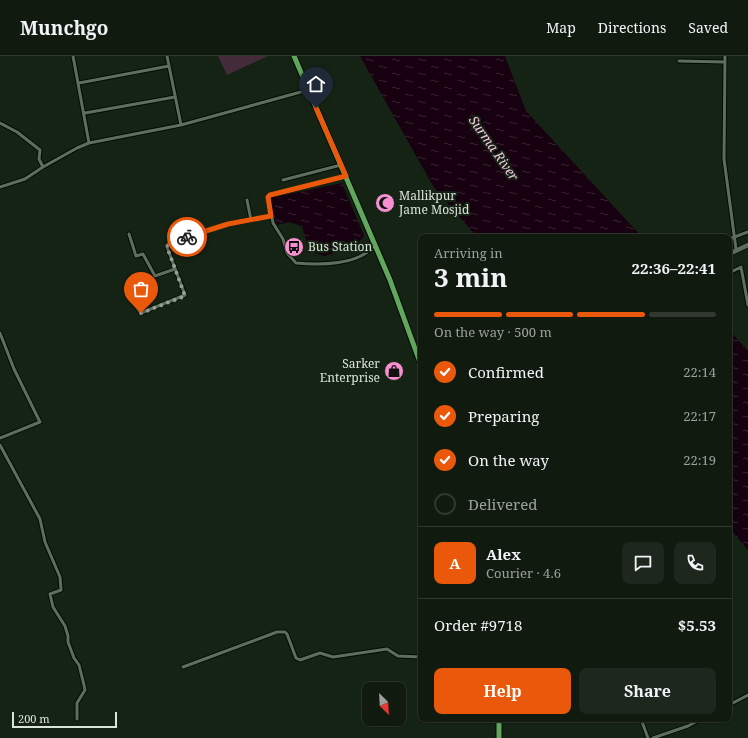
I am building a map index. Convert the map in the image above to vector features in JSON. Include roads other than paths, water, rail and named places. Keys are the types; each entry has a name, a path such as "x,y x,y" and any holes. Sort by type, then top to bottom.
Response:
{"main road":[{"path":"294,56 390,280 418,358"},
{"path":"732,252 748,244"},
{"path":"499,722 499,738"}],"street":[{"path":"73,56 85,112 89,143"},
{"path":"167,56 181,125"},
{"path":"725,56 724,159 736,250"},
{"path":"679,61 724,62"},
{"path":"79,83 169,66"},
{"path":"0,187 26,179 43,167 89,143 181,125 308,90"},
{"path":"85,112 175,97"},
{"path":"0,123 17,132 40,150 39,159 43,167"},
{"path":"283,180 341,165"},
{"path":"346,176 270,195 268,197 273,223 283,239 287,253 296,262 316,265 338,263 370,252 374,244"},
{"path":"247,200 251,220"},
{"path":"129,297 141,313 185,296 168,244 228,224 271,216"},
{"path":"732,238 748,232"},
{"path":"129,234 136,256 143,254 155,276 175,269"},
{"path":"732,272 740,268 748,305"},
{"path":"0,333 14,369 40,422 0,438"},
{"path":"0,445 40,519 45,542 60,577 60,590 50,594 53,607 65,626 68,642 74,658 79,665 84,685 85,690 77,703 77,719"},
{"path":"182,666 277,632 285,632 287,634 296,658 300,660 320,653 333,657 387,649 398,656 418,657"},
{"path":"732,703 748,695"},
{"path":"642,722 648,738"},
{"path":"653,738 695,722"}],"water":[{"name":"Surma River","path":"360,56 505,56 526,111 639,234 474,234 433,186"},
{"path":"342,183 364,236 358,243 350,248 324,256 309,250 302,226 289,222 277,225 270,198"},
{"path":"732,333 748,351 748,550 732,531"}],"place":[{"name":"Mallikpur Jame Mosjid","path":"385,203"},
{"name":"Bus Station","path":"294,247"},
{"name":"Sarker Enterprise","path":"394,371"}]}
